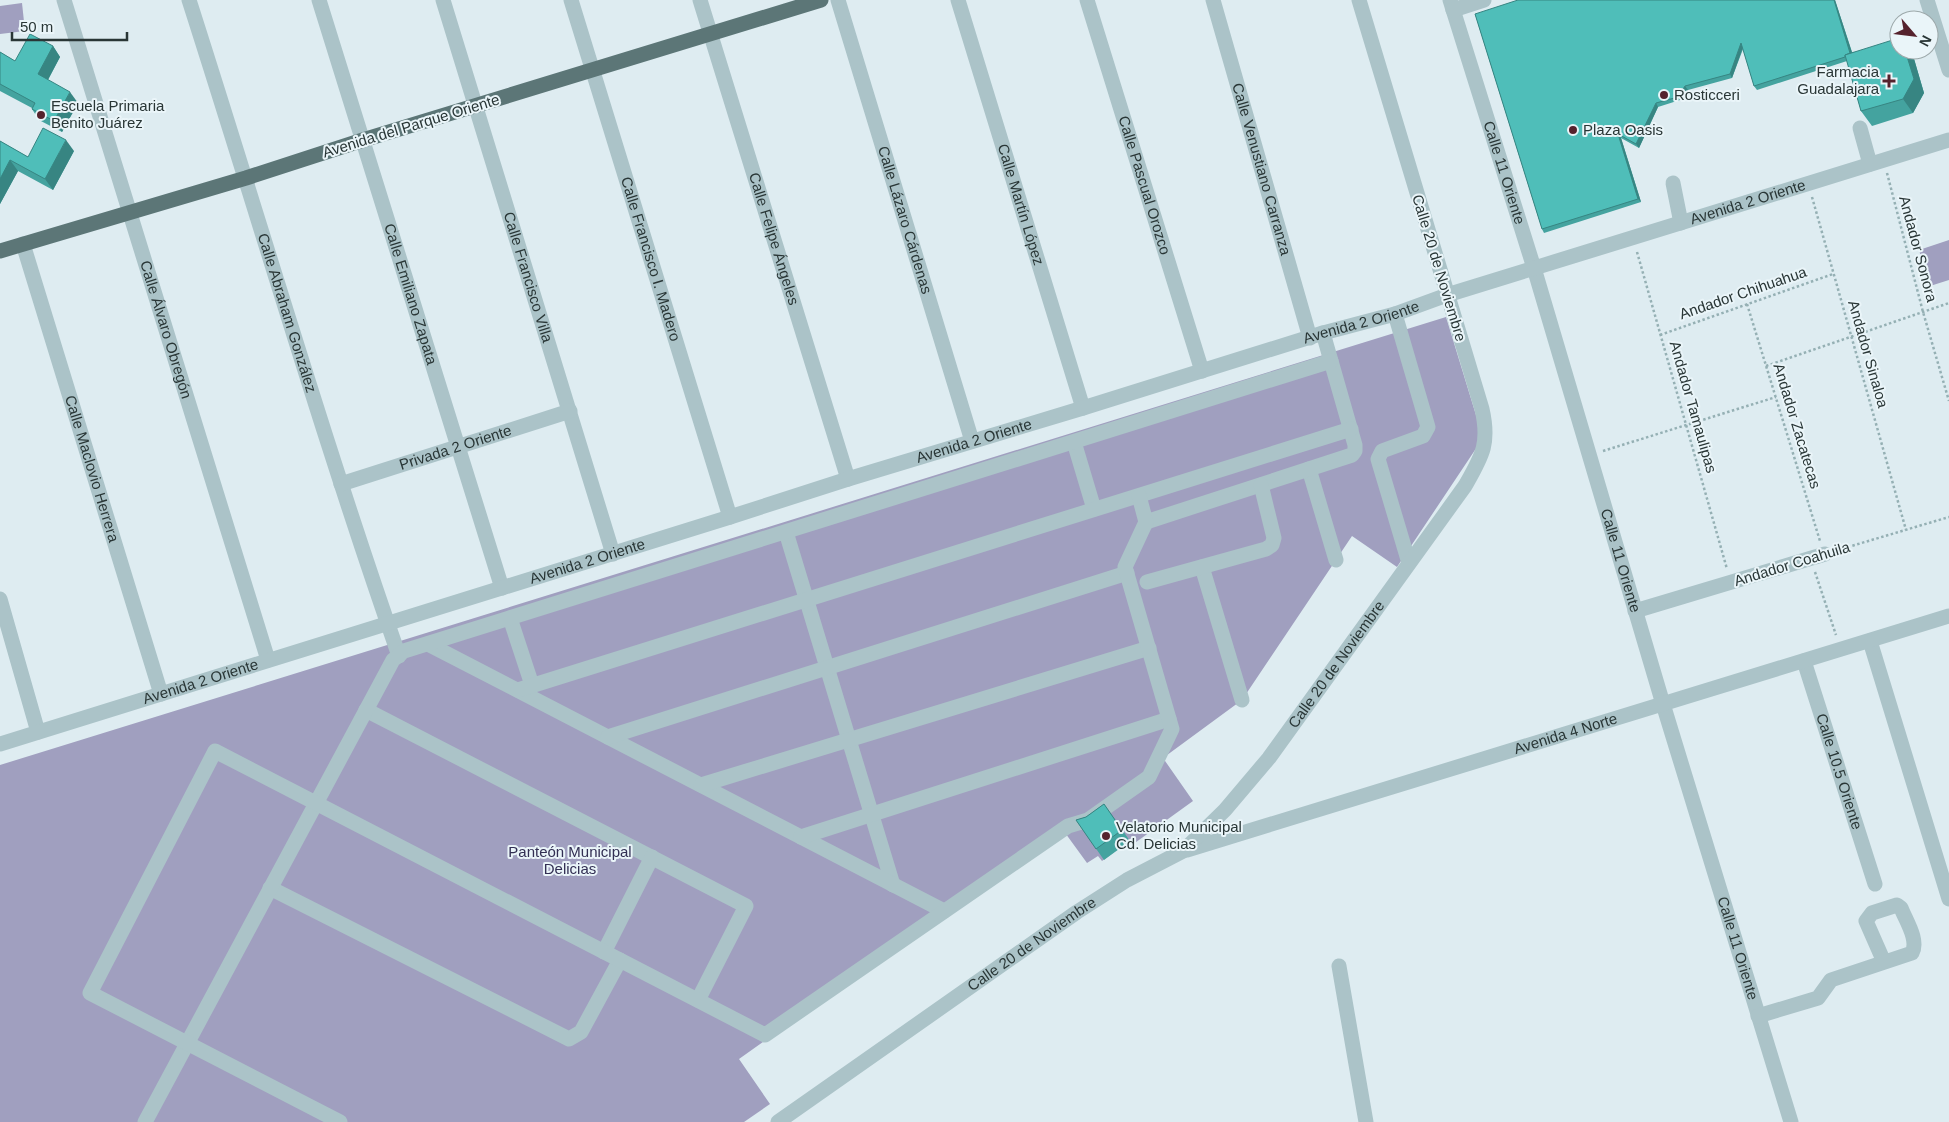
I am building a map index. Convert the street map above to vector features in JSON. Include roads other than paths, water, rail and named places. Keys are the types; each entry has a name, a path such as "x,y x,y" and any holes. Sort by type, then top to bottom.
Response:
{"main road":[{"name":"Avenida del Parque Oriente","path":"0,251 246,178 476,105 821,0"}],"street":[{"name":"Calle Álvaro Obregón","path":"64,0 268,660"},
{"name":"Calle Abraham González","path":"189,0 246,178 292,332 398,656"},
{"name":"Calle Emiliano Zapata","path":"320,0 502,588"},
{"name":"Calle Francisco Villa","path":"443,0 613,554"},
{"name":"Calle Francisco I. Madero","path":"571,0 730,517"},
{"name":"Calle Felipe Ángeles","path":"700,0 848,478"},
{"name":"Calle Lázaro Cárdenas","path":"838,0 972,441"},
{"name":"Calle Martín López","path":"958,0 1083,408"},
{"name":"Calle Pascual Orozco","path":"1087,0 1202,371"},
{"name":"Calle Venustiano Carranza","path":"1213,0 1316,335 1331,361 1355,445 1355,451 1352,455 1309,469"},
{"name":"Calle 20 de Noviembre","path":"778,1122 1077,912 1127,880 1183,851 1226,810 1264,764 1465,486 1484,448 1486,436 1482,409 1359,0"},
{"path":"1451,5 1484,0"},
{"path":"1928,0 1949,70"},
{"name":"Calle 11 Oriente","path":"1451,5 1534,268 1635,611 1791,1122"},
{"path":"1860,128 1877,162"},
{"name":"Avenida 2 Oriente","path":"0,744 613,554 848,478 1083,408 1316,335 1395,314 1447,295 1949,140"},
{"path":"1673,184 1681,223"},
{"name":"Calle Maclovio Herrera","path":"23,244 161,694"},
{"path":"1395,314 1428,427 1423,436 1382,451 1378,459 1409,563"},
{"path":"145,1122 393,660 404,651 1331,361"},
{"name":"Privada 2 Oriente","path":"341,484 570,411"},
{"path":"525,688 1351,429"},
{"path":"1074,442 1094,509"},
{"path":"1146,522 1309,469 1336,560"},
{"path":"1147,582 1266,549 1272,545 1274,538 1261,484"},
{"path":"340,1122 90,993 215,751 765,1035 1068,826 1088,820 1149,777 1172,729 1125,568 1146,522 1139,496"},
{"path":"786,532 894,885"},
{"name":"Andador Coahuila","path":"1635,611 1817,556"},
{"path":"1202,567 1242,700"},
{"path":"608,737 1127,573"},
{"path":"0,599 38,732"},
{"name":"Avenida 4 Norte","path":"1183,851 1949,616"},
{"path":"510,618 525,688"},
{"path":"1870,641 1949,899"},
{"path":"428,644 525,688 608,737 944,911"},
{"path":"700,785 1149,648"},
{"name":"Calle 10.5 Oriente","path":"1804,661 1875,884"},
{"path":"366,710 746,906 698,1000"},
{"path":"801,837 1169,719"},
{"path":"604,952 652,857"},
{"path":"270,888 569,1039 581,1032 620,960"},
{"path":"1758,1016 1818,998 1831,980 1884,962"},
{"path":"1339,966 1366,1122"}],"place":[{"name":"Farmacia Guadalajara","path":"1889,81"},
{"name":"Rosticceri","path":"1664,95"},
{"name":"Escuela Primaria Benito Juárez","path":"41,115"},
{"name":"Plaza Oasis","path":"1573,130"},
{"name":"Velatorio Municipal Cd. Delicias","path":"1106,836"}],"park label":[{"name":"Panteón Municipal Delicias","path":"570,860"}]}
